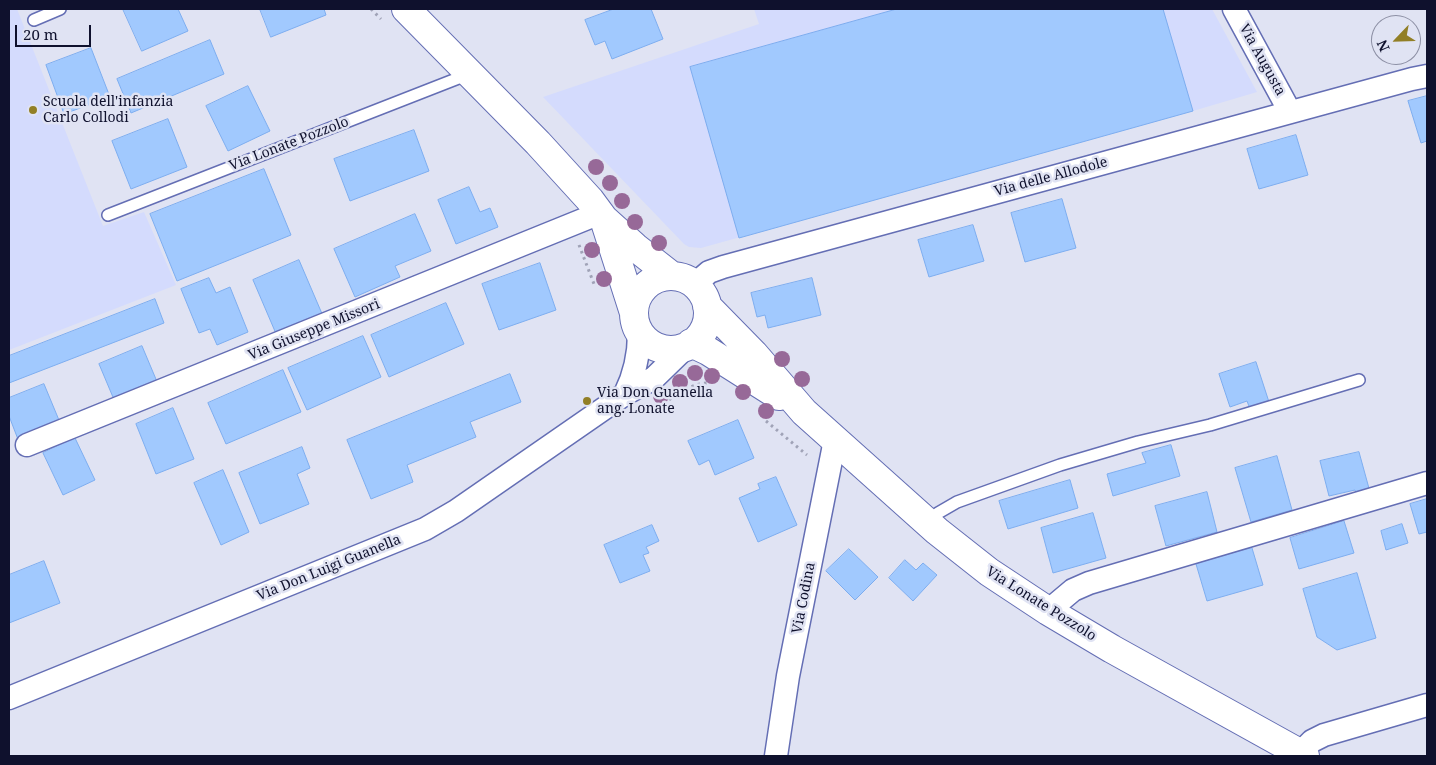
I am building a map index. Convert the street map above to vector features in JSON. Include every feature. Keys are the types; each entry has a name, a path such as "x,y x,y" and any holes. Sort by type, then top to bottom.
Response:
{"street":[{"path":"406,9 545,150 602,216 635,247 691,289 754,354 804,412"},
{"name":"Via Augusta","path":"1234,9 1290,112"},
{"name":"Via delle Allodole","path":"691,289 709,272 723,267 1290,112 1422,72"},
{"path":"602,216 636,323 650,344 662,349 674,350 688,345 696,340 704,330 708,318 691,289 660,277 650,282 641,291 636,300 636,323 636,367 625,394"},
{"name":"Via Giuseppe Missori","path":"28,445 602,216"},
{"path":"688,345 708,351 804,412"},
{"name":"Via Don Luigi Guanella","path":"9,698 425,529 456,511 625,394 654,378 688,345"},
{"name":"Via Lonate Pozzolo","path":"804,412 928,523 989,572 1048,611 1112,649 1303,755"},
{"name":"Via Codina","path":"774,755 835,440"},
{"path":"1048,611 1073,590 1089,582 1427,483"},
{"path":"1303,755 1312,741 1324,735 1427,705"}],"lane":[{"path":"34,20 60,9"},
{"name":"Via Lonate Pozzolo","path":"108,215 470,74"},
{"path":"928,523 938,513 952,504 1060,465 1138,442 1210,425 1359,380"}],"path":[{"path":"645,411 660,405 689,387 710,383"},
{"path":"764,420 814,461"}],"shaded area":[{"name":"Scuola dell'infanzia Carlo Collodi","path":"9,9 17,9 103,226 144,212 176,285 9,350"},
{"path":"754,9 1212,9 1257,92 701,248 689,247 543,97 759,24"}],"building":[{"path":"123,9 178,9 188,31 142,51"},
{"path":"260,9 324,9 326,15 271,37"},
{"path":"614,9 651,9 663,39 612,59 605,41 595,45 585,20"},
{"path":"897,9 1163,9 1193,111 739,238 690,67"},
{"path":"210,40 224,74 131,113 117,79"},
{"path":"91,48 110,97 64,114 46,65"},
{"path":"248,86 270,131 228,151 206,106"},
{"path":"1427,96 1427,141 1421,143 1408,101"},
{"path":"168,119 187,167 131,189 112,141"},
{"path":"414,130 429,171 350,201 334,159"},
{"path":"1296,135 1308,175 1259,189 1247,149"},
{"path":"264,169 291,235 177,281 150,214"},
{"path":"469,187 480,212 490,208 498,227 456,244 438,200"},
{"path":"1062,199 1076,248 1025,262 1011,213"},
{"path":"415,214 431,251 395,266 400,277 355,297 334,249"},
{"path":"973,225 984,261 929,277 918,240"},
{"path":"299,260 323,316 277,336 253,280"},
{"path":"540,263 556,310 499,330 482,284"},
{"path":"209,278 216,293 230,287 248,332 217,345 210,329 199,333 181,289"},
{"path":"812,278 821,315 768,328 765,315 757,317 751,293"},
{"path":"155,299 164,323 9,383 9,356"},
{"path":"446,303 464,344 389,377 371,335"},
{"path":"363,336 381,377 307,410 288,368"},
{"path":"142,346 158,384 115,402 99,364"},
{"path":"1256,362 1269,402 1250,409 1247,401 1230,407 1219,374"},
{"path":"283,370 301,412 226,444 208,403"},
{"path":"510,374 521,402 470,422 476,437 407,465 413,482 371,499 347,440"},
{"path":"44,384 61,425 19,442 9,416 9,398"},
{"path":"173,408 194,459 156,474 136,424"},
{"path":"738,420 754,458 715,475 709,460 699,465 688,441"},
{"path":"75,438 95,480 63,495 43,453"},
{"path":"1171,445 1180,476 1113,496 1107,474 1146,463 1142,453"},
{"path":"302,447 310,468 297,474 309,504 260,524 239,473"},
{"path":"1359,452 1370,492 1357,495 1355,490 1329,496 1320,461"},
{"path":"1277,456 1292,510 1251,522 1235,468"},
{"path":"223,470 249,532 221,545 194,483"},
{"path":"776,477 797,525 758,542 739,498 760,489 758,484"},
{"path":"1070,480 1078,508 1008,529 999,501"},
{"path":"1207,492 1217,532 1166,546 1155,506"},
{"path":"1427,499 1427,532 1419,534 1410,504"},
{"path":"1093,513 1106,558 1053,573 1041,528"},
{"path":"1344,521 1354,553 1299,569 1290,538"},
{"path":"1402,524 1408,543 1386,550 1381,531"},
{"path":"652,525 659,541 646,547 649,553 643,555 650,571 620,583 604,545"},
{"path":"1252,548 1263,585 1207,601 1196,564"},
{"path":"849,549 878,577 855,600 826,571"},
{"path":"905,560 916,570 923,563 937,575 913,601 889,578"},
{"path":"44,561 60,603 9,623 9,575"},
{"path":"1357,573 1376,638 1337,650 1317,637 1303,589"}],"place":[{"name":"Scuola dell'infanzia Carlo Collodi","path":"33,110"},
{"name":"Via Don Guanella ang. Lonate","path":"587,401"}]}
